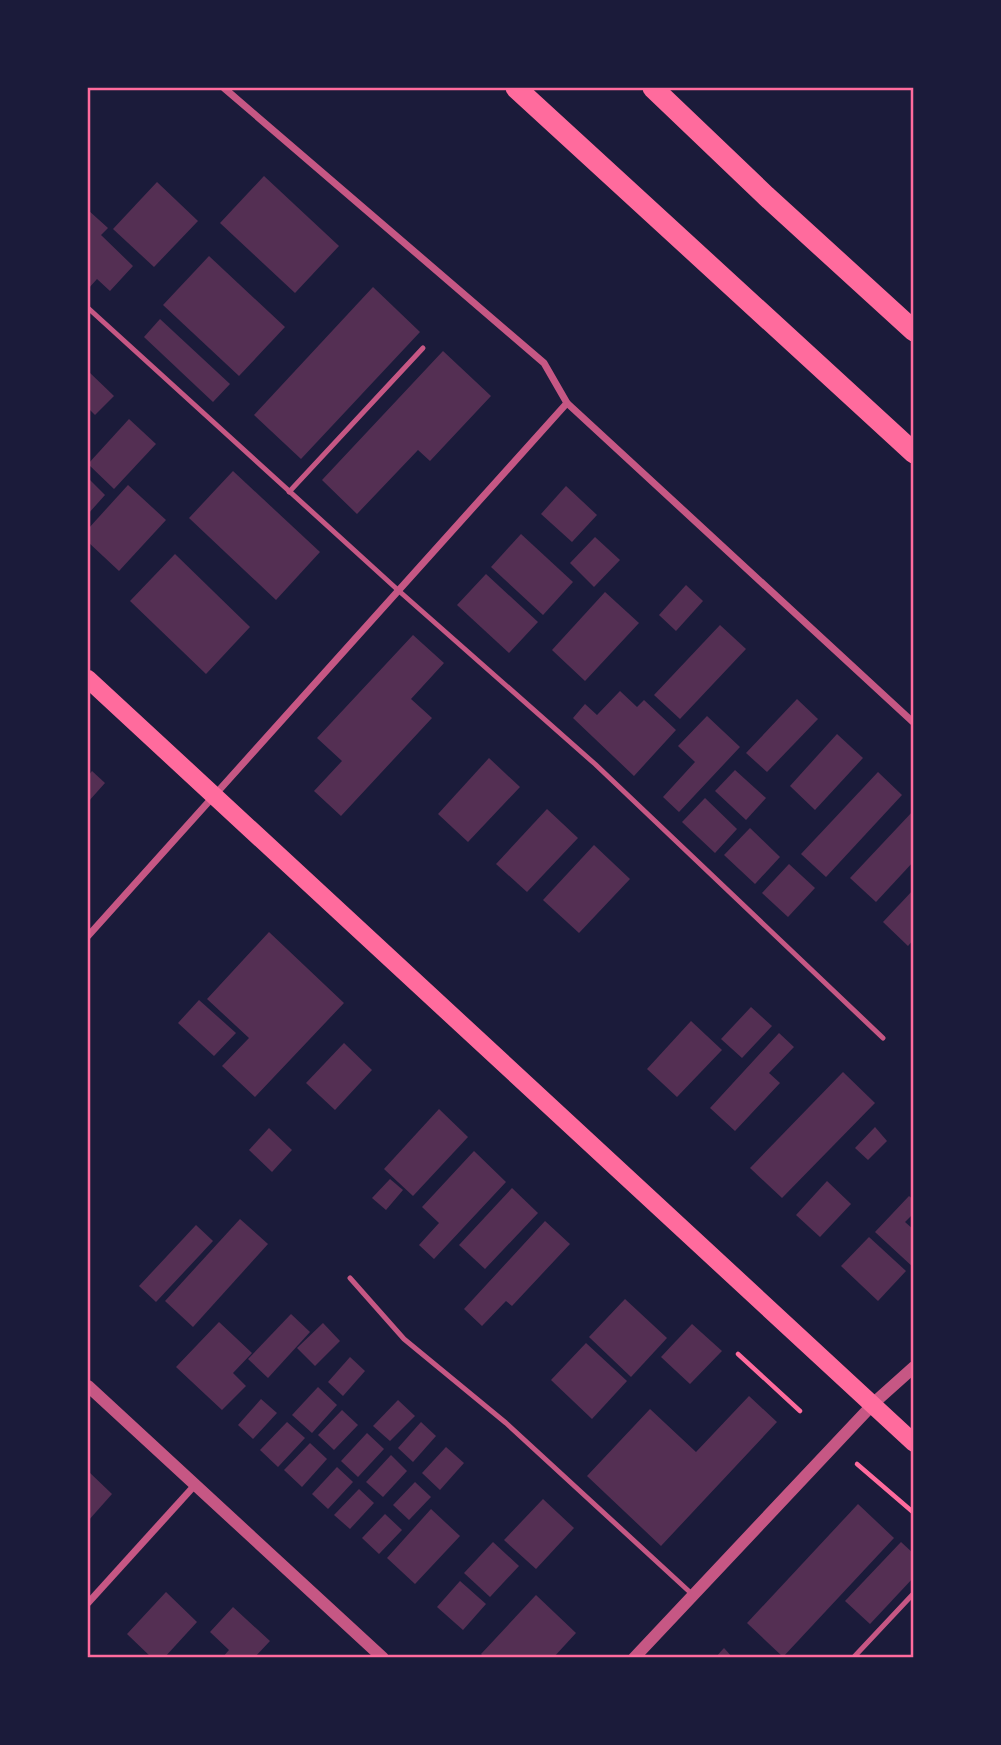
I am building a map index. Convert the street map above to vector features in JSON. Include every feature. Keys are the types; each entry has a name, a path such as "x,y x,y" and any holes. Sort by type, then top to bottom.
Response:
{"highway":[{"path":"516,88 914,453"},
{"path":"653,88 914,331"}],"main road":[{"path":"88,679 914,1443"}],"street":[{"path":"224,88 544,363 567,403 914,723"},
{"path":"88,936 567,403"},
{"path":"634,1657 876,1401 914,1367"},
{"path":"88,1386 383,1657"},
{"path":"88,1603 195,1485"}],"lane":[{"path":"88,308 399,591 596,764 883,1038"},
{"path":"289,492 424,348"},
{"path":"350,1278 404,1339 506,1423 693,1595"},
{"path":"853,1657 914,1593"}],"path":[{"path":"738,1354 800,1411"},
{"path":"857,1464 914,1513"}],"building":[{"path":"264,176 339,246 295,293 220,223"},
{"path":"157,182 198,221 154,267 113,229"},
{"path":"88,210 108,228 101,235 133,266 110,291 97,279 88,289"},
{"path":"209,256 285,327 239,376 163,305"},
{"path":"373,287 420,332 301,459 254,415"},
{"path":"160,319 230,384 213,402 144,337"},
{"path":"443,351 491,396 430,461 418,450 357,514 322,480"},
{"path":"88,371 114,396 95,415 88,408"},
{"path":"129,419 156,444 114,489 88,464"},
{"path":"233,471 320,552 276,600 189,518"},
{"path":"88,478 105,495 88,514"},
{"path":"128,485 166,520 119,571 88,542 88,529"},
{"path":"566,486 597,515 572,542 541,514"},
{"path":"521,534 573,582 543,615 491,567"},
{"path":"595,537 620,560 594,587 570,563"},
{"path":"175,554 250,627 206,674 130,601"},
{"path":"486,574 538,622 509,653 457,605"},
{"path":"686,585 703,601 676,631 659,615"},
{"path":"605,592 639,623 585,681 552,650"},
{"path":"720,625 746,649 680,719 654,695"},
{"path":"413,635 444,663 411,699 432,718 341,816 314,791 342,761 317,738"},
{"path":"620,691 637,707 644,700 676,730 634,776 573,718 585,704 597,715"},
{"path":"797,699 818,719 767,772 746,753"},
{"path":"707,716 740,747 679,812 663,797 695,762 678,746"},
{"path":"837,734 863,758 815,810 790,786"},
{"path":"489,758 520,787 468,842 438,814"},
{"path":"735,770 766,798 746,820 715,791"},
{"path":"92,771 105,783 88,802 88,776"},
{"path":"878,772 902,795 826,877 801,854"},
{"path":"705,798 737,829 715,853 682,822"},
{"path":"547,809 578,838 527,892 496,864"},
{"path":"914,810 914,861 876,902 850,878"},
{"path":"750,828 780,857 755,884 724,855"},
{"path":"594,845 630,879 579,933 543,900"},
{"path":"789,864 815,888 788,917 762,893"},
{"path":"914,889 914,939 908,946 883,922"},
{"path":"269,932 344,1003 255,1097 222,1066 249,1038 207,999"},
{"path":"199,1000 236,1033 214,1056 178,1023"},
{"path":"751,1007 772,1026 742,1058 721,1039"},
{"path":"691,1021 722,1050 677,1097 647,1069"},
{"path":"779,1033 794,1047 769,1073 780,1083 735,1131 710,1108"},
{"path":"344,1043 372,1070 335,1110 306,1083"},
{"path":"843,1072 875,1103 782,1198 750,1168"},
{"path":"439,1109 468,1137 413,1196 384,1169"},
{"path":"875,1127 887,1141 868,1160 855,1148"},
{"path":"269,1128 292,1150 272,1172 249,1150"},
{"path":"474,1151 506,1182 434,1259 419,1245 439,1223 422,1207"},
{"path":"390,1179 403,1190 386,1210 372,1198"},
{"path":"827,1181 851,1204 820,1237 796,1215"},
{"path":"512,1188 538,1213 485,1269 459,1245"},
{"path":"909,1196 914,1200 914,1213 905,1222 914,1230 914,1268 875,1232"},
{"path":"240,1219 268,1244 193,1327 165,1301"},
{"path":"545,1221 570,1244 512,1306 506,1301 482,1326 464,1309"},
{"path":"196,1225 213,1241 156,1302 139,1286"},
{"path":"869,1237 906,1271 878,1301 841,1266"},
{"path":"625,1299 667,1338 631,1377 589,1337"},
{"path":"291,1314 310,1332 268,1378 248,1359"},
{"path":"219,1322 252,1353 233,1373 246,1386 222,1410 176,1367"},
{"path":"323,1323 340,1341 315,1366 297,1348"},
{"path":"692,1324 722,1351 690,1384 661,1357"},
{"path":"586,1343 627,1381 592,1419 551,1380"},
{"path":"350,1357 365,1371 343,1396 328,1382"},
{"path":"318,1387 337,1405 312,1433 292,1415"},
{"path":"749,1396 777,1422 661,1546 587,1476 650,1409 696,1452"},
{"path":"261,1399 277,1413 253,1439 238,1425"},
{"path":"398,1400 415,1416 390,1441 373,1426"},
{"path":"342,1410 358,1425 334,1450 318,1435"},
{"path":"287,1422 305,1438 278,1467 260,1450"},
{"path":"421,1422 436,1436 413,1462 398,1448"},
{"path":"367,1433 384,1449 358,1477 341,1461"},
{"path":"310,1443 327,1459 302,1487 284,1470"},
{"path":"446,1447 464,1463 440,1490 422,1473"},
{"path":"391,1455 407,1471 383,1497 366,1482"},
{"path":"337,1467 353,1482 328,1509 312,1494"},
{"path":"88,1471 112,1494 88,1521"},
{"path":"415,1482 431,1497 409,1520 393,1505"},
{"path":"359,1489 374,1503 350,1529 334,1515"},
{"path":"543,1499 574,1528 536,1569 504,1540"},
{"path":"858,1504 894,1538 783,1657 747,1623"},
{"path":"431,1509 460,1536 415,1584 387,1558"},
{"path":"385,1514 402,1530 379,1554 362,1538"},
{"path":"493,1542 519,1566 490,1597 464,1573"},
{"path":"901,1542 914,1554 914,1577 870,1624 845,1601"},
{"path":"460,1581 486,1604 463,1630 437,1607"},
{"path":"166,1592 197,1622 164,1658 152,1658 127,1634"},
{"path":"536,1595 576,1633 553,1658 485,1658 481,1654"},
{"path":"233,1607 270,1641 254,1658 222,1658 229,1650 210,1632"},
{"path":"724,1648 733,1658 715,1658"}]}
